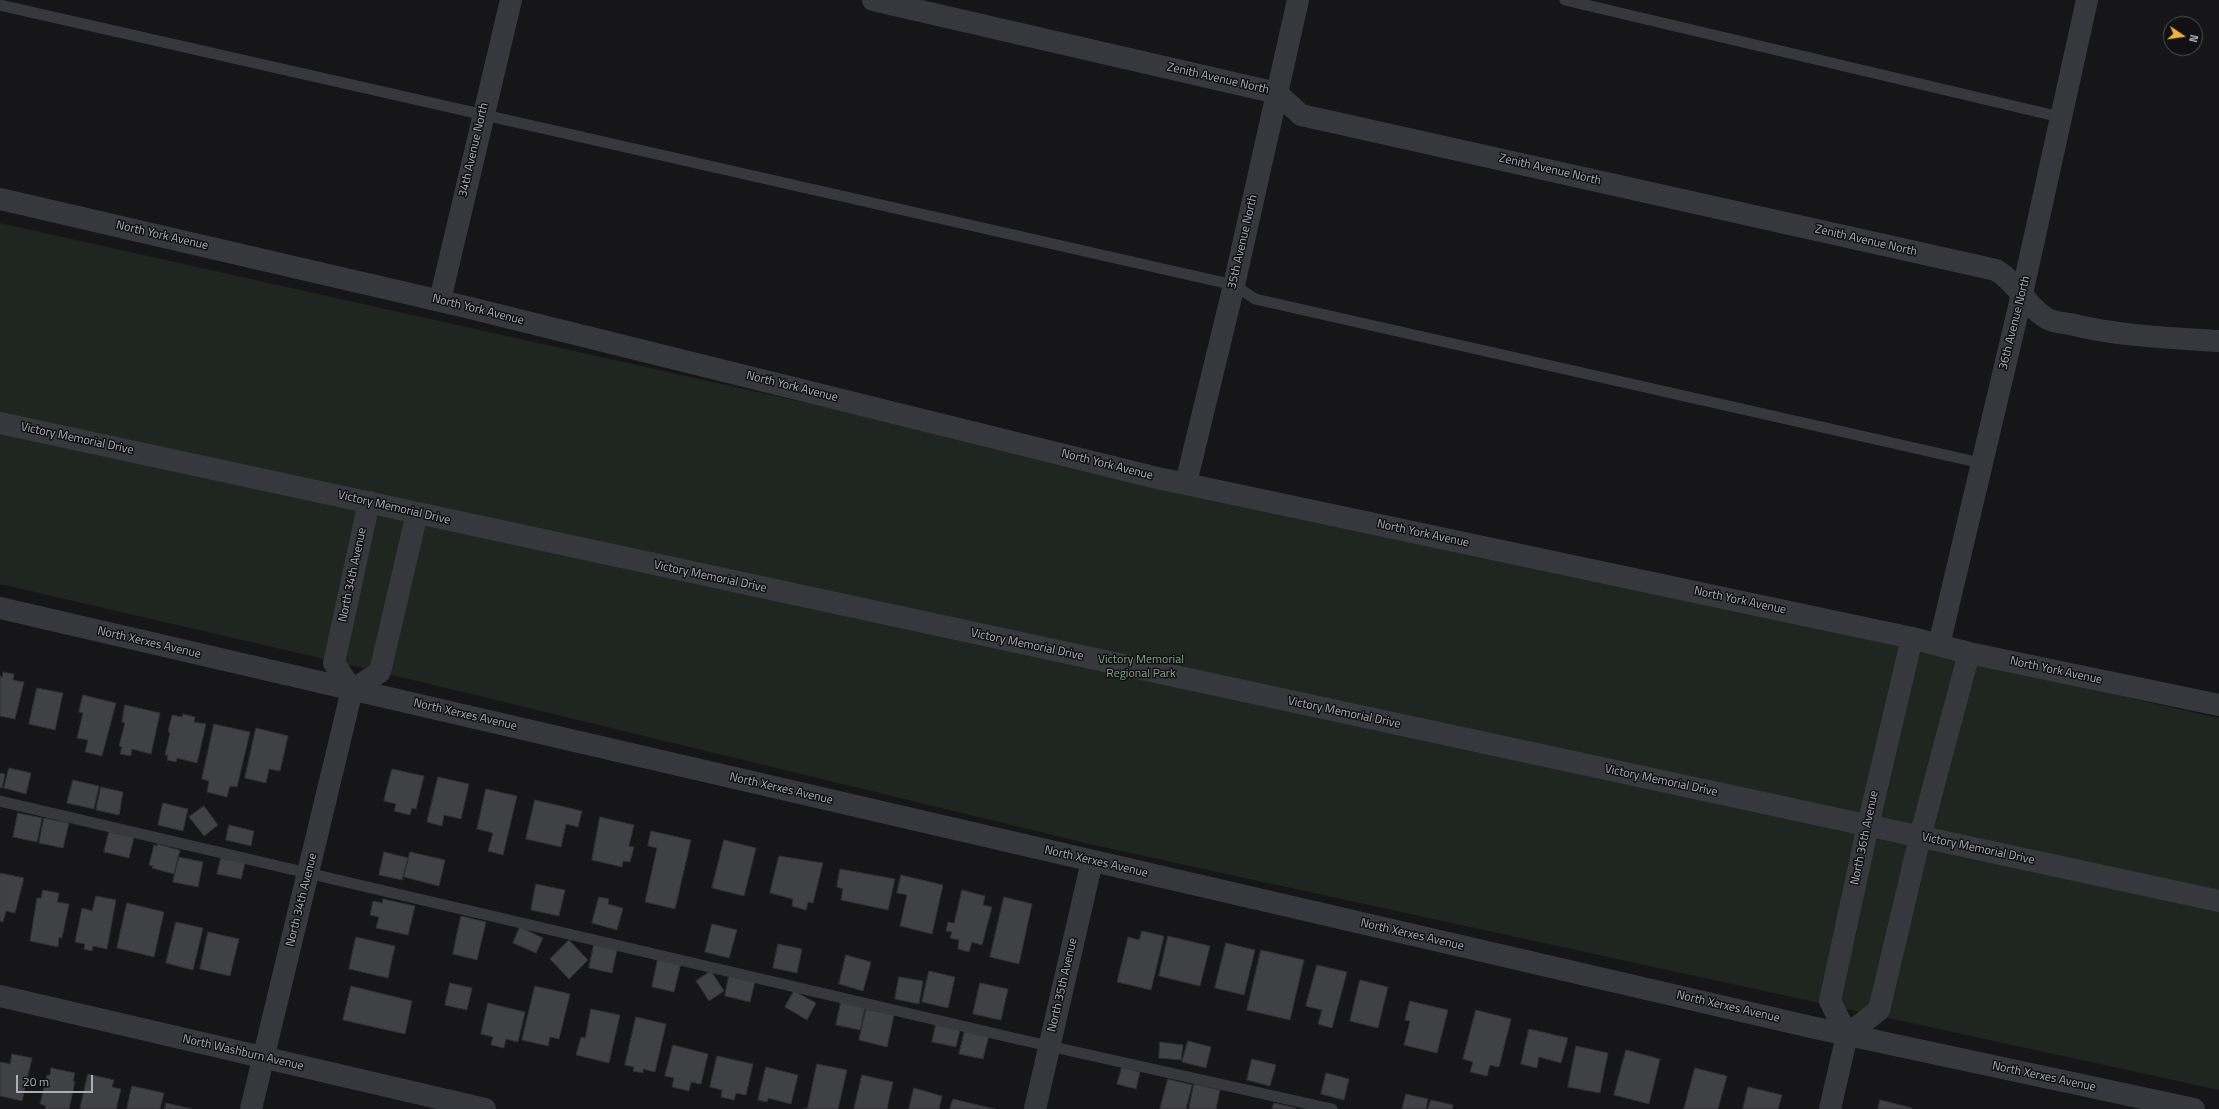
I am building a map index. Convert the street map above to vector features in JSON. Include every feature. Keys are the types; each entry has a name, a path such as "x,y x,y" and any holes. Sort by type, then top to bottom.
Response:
{"street":[{"name":"34th Avenue North","path":"440,300 511,0"},
{"name":"Zenith Avenue North","path":"873,0 1277,93 1301,115 1996,270 2010,278 2030,306 2048,319 2089,329 2169,338 2219,341"},
{"name":"35th Avenue North","path":"1186,483 1234,284 1298,0"},
{"name":"36th Avenue North","path":"1939,645 1980,463 2022,294 2087,0"},
{"name":"North York Avenue","path":"0,199 440,300 1153,477 1912,638 1969,653 2219,705"},
{"name":"Victory Memorial Drive","path":"0,422 2219,901"},
{"name":"North 34th Avenue","path":"251,1109 352,690 334,663 369,502"},
{"path":"352,690 380,672 417,513"},
{"name":"North Xerxes Avenue","path":"0,608 1847,1035 2194,1109"},
{"name":"North 36th Avenue","path":"1847,1035 1830,1001 1868,825 1912,638"},
{"path":"1830,1109 1847,1035 1879,1010 1920,836 1969,653"},
{"name":"North 35th Avenue","path":"1035,1109 1092,861"},
{"name":"North Washburn Avenue","path":"0,996 485,1109"}],"lane":[{"path":"1565,0 2060,117"},
{"path":"0,5 1234,284 1256,299 1980,463"},
{"path":"0,801 1049,1046 1332,1109"}],"green space":[{"name":"Victory Memorial Regional Park","path":"0,223 2219,718 2219,1090 1098,846 380,672 0,584"}],"building":[{"path":"3,672 14,674 13,680 24,682 15,719 0,716 0,676 2,677"},
{"path":"37,688 63,693 55,730 29,724"},
{"path":"83,695 116,703 102,756 85,752 88,740 77,738 83,713 79,712"},
{"path":"125,705 160,713 151,754 132,749 131,756 120,754 122,747 119,746 125,723 122,722"},
{"path":"183,714 195,717 194,722 206,724 197,763 177,758 176,762 167,760 168,755 165,755 172,715 182,717"},
{"path":"214,724 250,732 237,787 230,786 227,797 207,792 209,781 202,779"},
{"path":"256,728 288,736 280,771 269,769 266,783 245,778"},
{"path":"9,768 31,773 26,794 4,788"},
{"path":"392,769 424,776 416,809 412,808 410,815 394,811 396,804 384,801"},
{"path":"0,773 5,774 2,788 0,787"},
{"path":"438,777 469,784 461,819 444,815 442,826 427,822"},
{"path":"73,780 99,786 94,809 67,803"},
{"path":"101,787 123,792 119,815 96,810"},
{"path":"486,789 517,796 503,855 488,851 493,833 477,829"},
{"path":"535,800 582,811 578,827 566,824 561,847 526,839"},
{"path":"163,803 188,809 183,831 158,825"},
{"path":"204,806 218,825 204,836 189,817"},
{"path":"18,813 42,818 37,842 13,837"},
{"path":"600,817 634,825 629,846 634,847 630,862 623,861 622,867 592,860"},
{"path":"44,818 69,823 63,848 39,843"},
{"path":"229,825 254,831 251,846 226,840"},
{"path":"651,831 691,840 675,909 645,902 657,848 648,846"},
{"path":"109,832 134,837 129,858 104,852"},
{"path":"724,840 756,848 744,896 712,888"},
{"path":"157,844 180,850 174,874 152,868 153,866 149,865 154,845 157,846"},
{"path":"384,852 408,858 402,880 379,875"},
{"path":"410,852 445,860 439,886 404,877"},
{"path":"779,856 823,863 813,903 808,902 806,910 792,906 793,899 770,893"},
{"path":"179,857 203,862 198,887 173,882"},
{"path":"221,858 245,863 241,879 217,874"},
{"path":"840,869 895,879 888,910 841,900 843,889 837,887"},
{"path":"0,873 24,878 15,913 6,911 3,922 0,921"},
{"path":"901,875 943,885 932,934 900,926 907,895 897,893"},
{"path":"536,884 565,890 559,916 531,910"},
{"path":"43,890 59,893 57,902 69,904 62,938 59,937 58,947 30,941 37,898 41,898"},
{"path":"962,890 985,896 983,905 992,907 982,945 972,942 969,952 958,949 959,940 950,938 952,932 946,931 948,922 954,923"},
{"path":"96,896 116,900 107,949 93,946 92,951 84,949 85,944 75,942 82,908 92,911"},
{"path":"599,897 609,899 608,904 623,908 617,930 592,923"},
{"path":"1004,897 1032,904 1019,964 990,957"},
{"path":"383,899 415,906 408,935 376,928 379,917 370,915 373,901 382,903"},
{"path":"127,903 164,912 154,957 117,948"},
{"path":"461,916 486,922 477,960 453,954"},
{"path":"176,922 203,928 193,970 166,963"},
{"path":"712,924 737,930 729,958 705,952"},
{"path":"520,927 543,938 536,953 513,943"},
{"path":"1142,931 1164,936 1151,990 1117,982 1128,937 1139,940"},
{"path":"208,932 239,939 230,976 200,969"},
{"path":"1168,936 1210,946 1200,986 1159,976"},
{"path":"356,937 395,946 388,978 349,969"},
{"path":"569,940 588,960 569,979 550,959"},
{"path":"1226,943 1255,950 1244,995 1215,988"},
{"path":"594,944 617,950 612,973 589,968"},
{"path":"778,944 802,949 797,973 773,968"},
{"path":"1261,950 1304,960 1290,1020 1247,1010"},
{"path":"846,955 871,962 863,991 839,984"},
{"path":"658,958 681,963 674,992 652,987"},
{"path":"1317,965 1347,972 1332,1028 1318,1024 1322,1010 1306,1006"},
{"path":"711,971 724,991 709,1001 696,981"},
{"path":"929,971 955,977 948,1008 922,1002"},
{"path":"729,975 755,981 750,1002 725,996"},
{"path":"899,977 923,981 919,1004 895,999"},
{"path":"1360,980 1388,987 1378,1028 1350,1021"},
{"path":"450,983 472,988 467,1010 445,1005"},
{"path":"980,983 1008,989 1001,1020 973,1014"},
{"path":"351,986 412,1001 405,1034 343,1020"},
{"path":"535,986 570,994 559,1039 550,1037 548,1046 522,1040"},
{"path":"794,991 816,1003 807,1020 785,1007"},
{"path":"1410,1001 1448,1010 1437,1053 1404,1045 1410,1021 1405,1020"},
{"path":"841,1002 865,1007 860,1030 836,1025"},
{"path":"488,1003 525,1012 518,1042 506,1039 504,1048 491,1045 493,1037 481,1034"},
{"path":"591,1009 620,1015 609,1063 576,1055 581,1037 585,1038"},
{"path":"866,1009 894,1015 887,1047 859,1040"},
{"path":"1476,1010 1511,1019 1499,1067 1490,1065 1487,1076 1470,1072 1473,1062 1463,1059"},
{"path":"636,1017 666,1024 655,1072 643,1069 643,1073 633,1071 634,1067 625,1065"},
{"path":"936,1024 960,1030 956,1047 932,1042"},
{"path":"1529,1029 1568,1038 1561,1063 1539,1057 1537,1068 1521,1064"},
{"path":"965,1030 989,1035 983,1059 959,1054"},
{"path":"1188,1041 1211,1047 1206,1068 1182,1062"},
{"path":"1160,1042 1183,1045 1181,1060 1159,1058"},
{"path":"673,1045 708,1054 701,1084 691,1082 689,1091 672,1087 674,1078 665,1076"},
{"path":"1576,1046 1608,1053 1600,1093 1568,1087"},
{"path":"1626,1050 1660,1059 1649,1104 1614,1095"},
{"path":"12,1054 32,1058 22,1101 0,1096 0,1062 10,1064"},
{"path":"717,1056 753,1064 746,1095 736,1093 734,1100 721,1097 722,1090 710,1087"},
{"path":"1252,1059 1276,1065 1270,1086 1247,1080"},
{"path":"817,1064 847,1070 838,1109 807,1109"},
{"path":"766,1067 798,1075 791,1104 768,1098 767,1102 758,1100"},
{"path":"1122,1067 1140,1072 1136,1089 1117,1084"},
{"path":"51,1068 75,1073 73,1081 75,1082 69,1109 45,1109 46,1106 40,1104 47,1075 50,1075"},
{"path":"1695,1068 1727,1076 1718,1109 1684,1109"},
{"path":"1326,1073 1349,1079 1344,1100 1321,1094"},
{"path":"88,1074 114,1080 112,1087 121,1089 116,1109 80,1109"},
{"path":"862,1075 893,1082 887,1109 854,1109"},
{"path":"1168,1079 1192,1085 1186,1109 1160,1109"},
{"path":"1194,1084 1220,1090 1216,1109 1189,1109"},
{"path":"132,1086 164,1093 160,1109 127,1109"},
{"path":"1748,1087 1782,1095 1778,1109 1743,1109"},
{"path":"914,1088 942,1096 939,1109 909,1109"},
{"path":"1406,1094 1428,1099 1426,1109 1402,1109"},
{"path":"953,1099 995,1109 950,1109"},
{"path":"1431,1100 1453,1105 1452,1109 1428,1109"},
{"path":"1880,1100 1912,1108 1912,1109 1878,1109"},
{"path":"166,1103 192,1109 165,1109"},
{"path":"1274,1103 1296,1108 1296,1109 1272,1109"}]}
